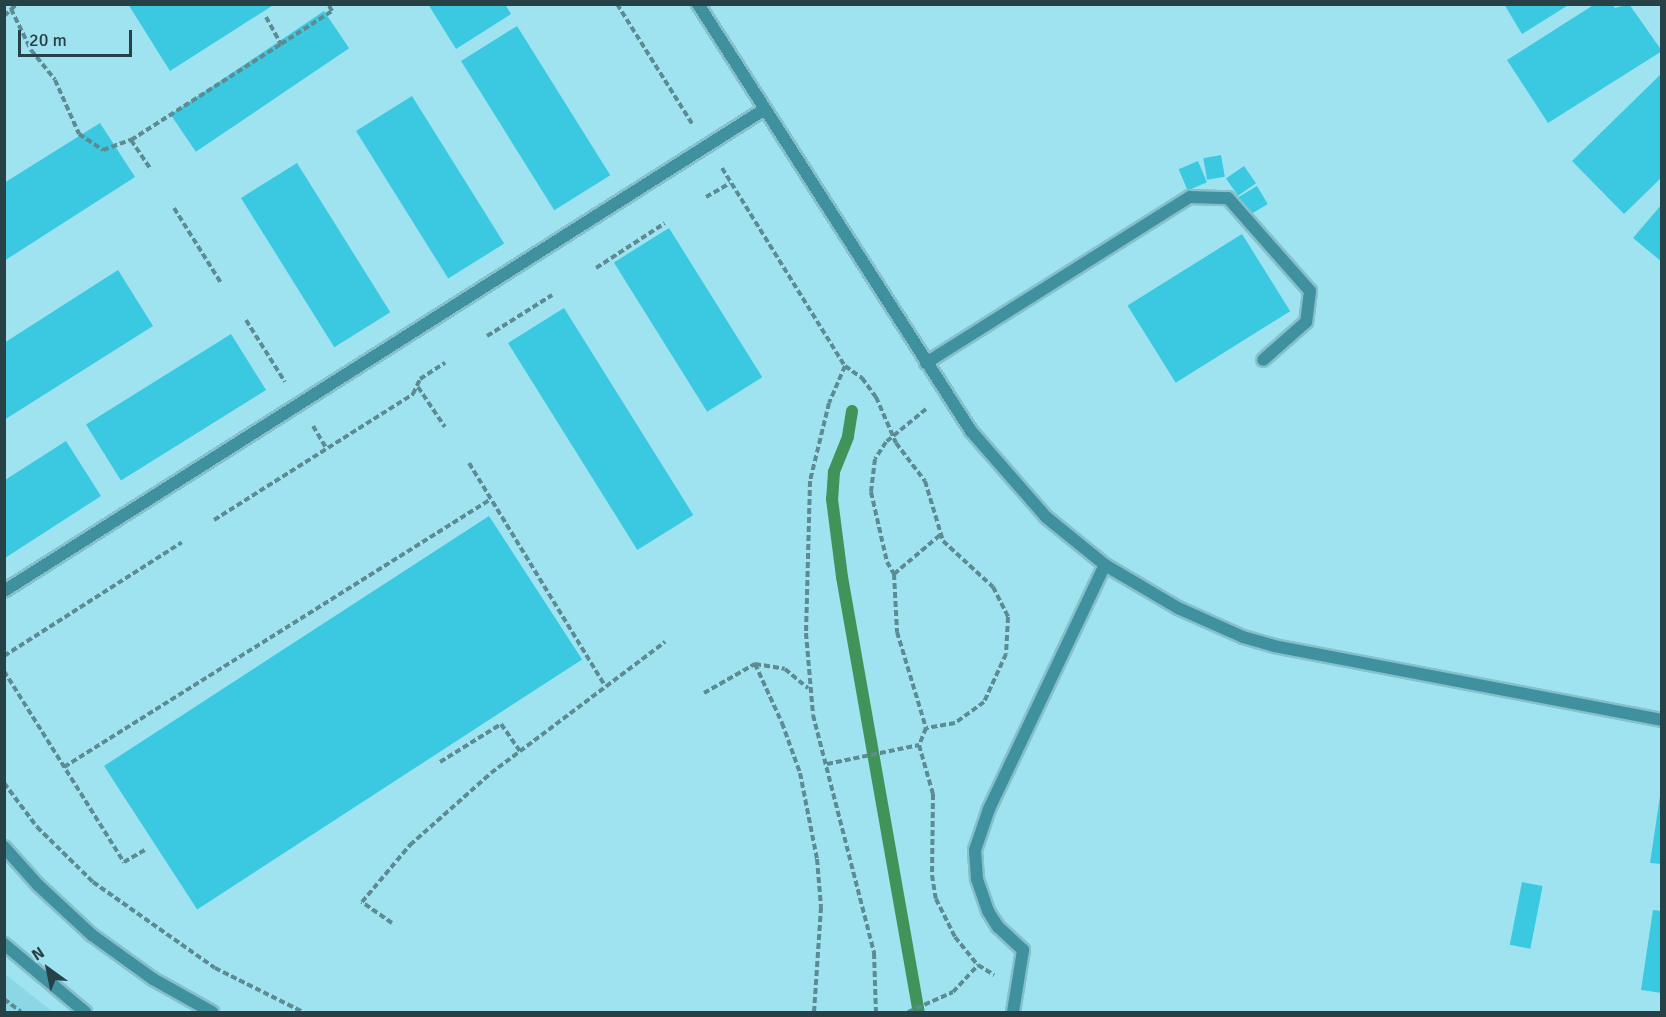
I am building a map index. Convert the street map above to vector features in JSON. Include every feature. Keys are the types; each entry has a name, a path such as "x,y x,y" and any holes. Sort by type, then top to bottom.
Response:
{"lane":[{"path":"698,4 926,363 1005,474 1046,517 1105,565 1178,608 1243,637 1274,646 1662,720"},
{"path":"4,591 765,109"},
{"path":"926,363 1190,197 1228,198 1310,291 1306,322 1263,360"},
{"path":"1013,1012 1023,950 998,927 988,911 977,879 975,850 989,809 1105,565"},
{"path":"4,847 38,885 92,935 153,979 212,1012"},
{"path":"4,944 85,1012"}],"path":[{"path":"4,16 16,4"},
{"path":"11,9 31,50 56,80 79,134 103,150 131,140 332,11 328,4"},
{"path":"617,4 694,126"},
{"path":"266,18 281,44"},
{"path":"131,140 151,170"},
{"path":"722,168 845,366 862,378 876,397 892,435 925,481 940,535 954,555 993,587 1008,617 1008,636 1002,669 984,702 955,723 926,728"},
{"path":"706,197 730,183"},
{"path":"174,208 221,283"},
{"path":"596,268 665,224"},
{"path":"487,336 552,296"},
{"path":"246,321 287,386"},
{"path":"214,520 413,394 420,379 445,363"},
{"path":"845,366 829,403 810,481 806,633 809,689 874,953 876,1012"},
{"path":"418,387 445,427"},
{"path":"920,708 897,632 894,574 887,562 871,492 875,459 892,435 947,394"},
{"path":"309,421 327,449"},
{"path":"469,463 605,686"},
{"path":"64,767 491,499"},
{"path":"894,574 940,535"},
{"path":"4,656 182,542"},
{"path":"392,923 362,902 438,818 520,751 665,642"},
{"path":"704,693 755,664 785,669 809,689"},
{"path":"755,664 800,773 817,859 821,907 814,1012"},
{"path":"4,671 124,862 145,850"},
{"path":"440,762 501,724 520,751"},
{"path":"827,764 861,754 919,745"},
{"path":"4,783 37,827 93,882 215,968 303,1012"},
{"path":"910,1012 966,982 978,965"},
{"path":"4,999 21,1012"}],"shaded area":[{"path":"5,974 53,1012 5,1012"}],"building":[{"path":"128,4 275,4 170,71"},
{"path":"428,4 505,4 511,14 456,49"},
{"path":"1504,4 1570,4 1522,34"},
{"path":"1595,4 1612,4 1615,8 1629,4 1662,51 1548,123 1507,60"},
{"path":"324,11 349,48 196,152 171,114"},
{"path":"517,26 610,175 554,210 461,61"},
{"path":"1662,73 1662,177 1624,214 1572,161"},
{"path":"412,96 504,244 448,279 356,131"},
{"path":"100,123 135,177 4,261 4,183"},
{"path":"1221,155 1225,177 1207,180 1203,158"},
{"path":"1198,161 1207,182 1188,190 1179,169"},
{"path":"297,163 390,312 334,347 241,198"},
{"path":"1244,166 1256,183 1238,196 1226,179"},
{"path":"1257,186 1268,204 1249,215 1238,197"},
{"path":"1662,204 1662,262 1633,238"},
{"path":"669,228 762,377 707,412 614,262"},
{"path":"1242,234 1290,311 1176,383 1128,306"},
{"path":"118,270 153,326 4,420 4,343"},
{"path":"564,308 693,515 637,550 508,343"},
{"path":"231,334 266,390 121,481 86,425"},
{"path":"66,441 101,496 5,558 5,480"},
{"path":"489,516 582,659 197,909 104,766"},
{"path":"1660,796 1662,796 1662,864 1650,863"},
{"path":"1522,882 1543,886 1530,949 1510,945"},
{"path":"1653,910 1662,911 1662,993 1641,990"}],"waterway":[{"path":"852,411 848,437 834,472 832,499 842,577 919,1012"}]}
